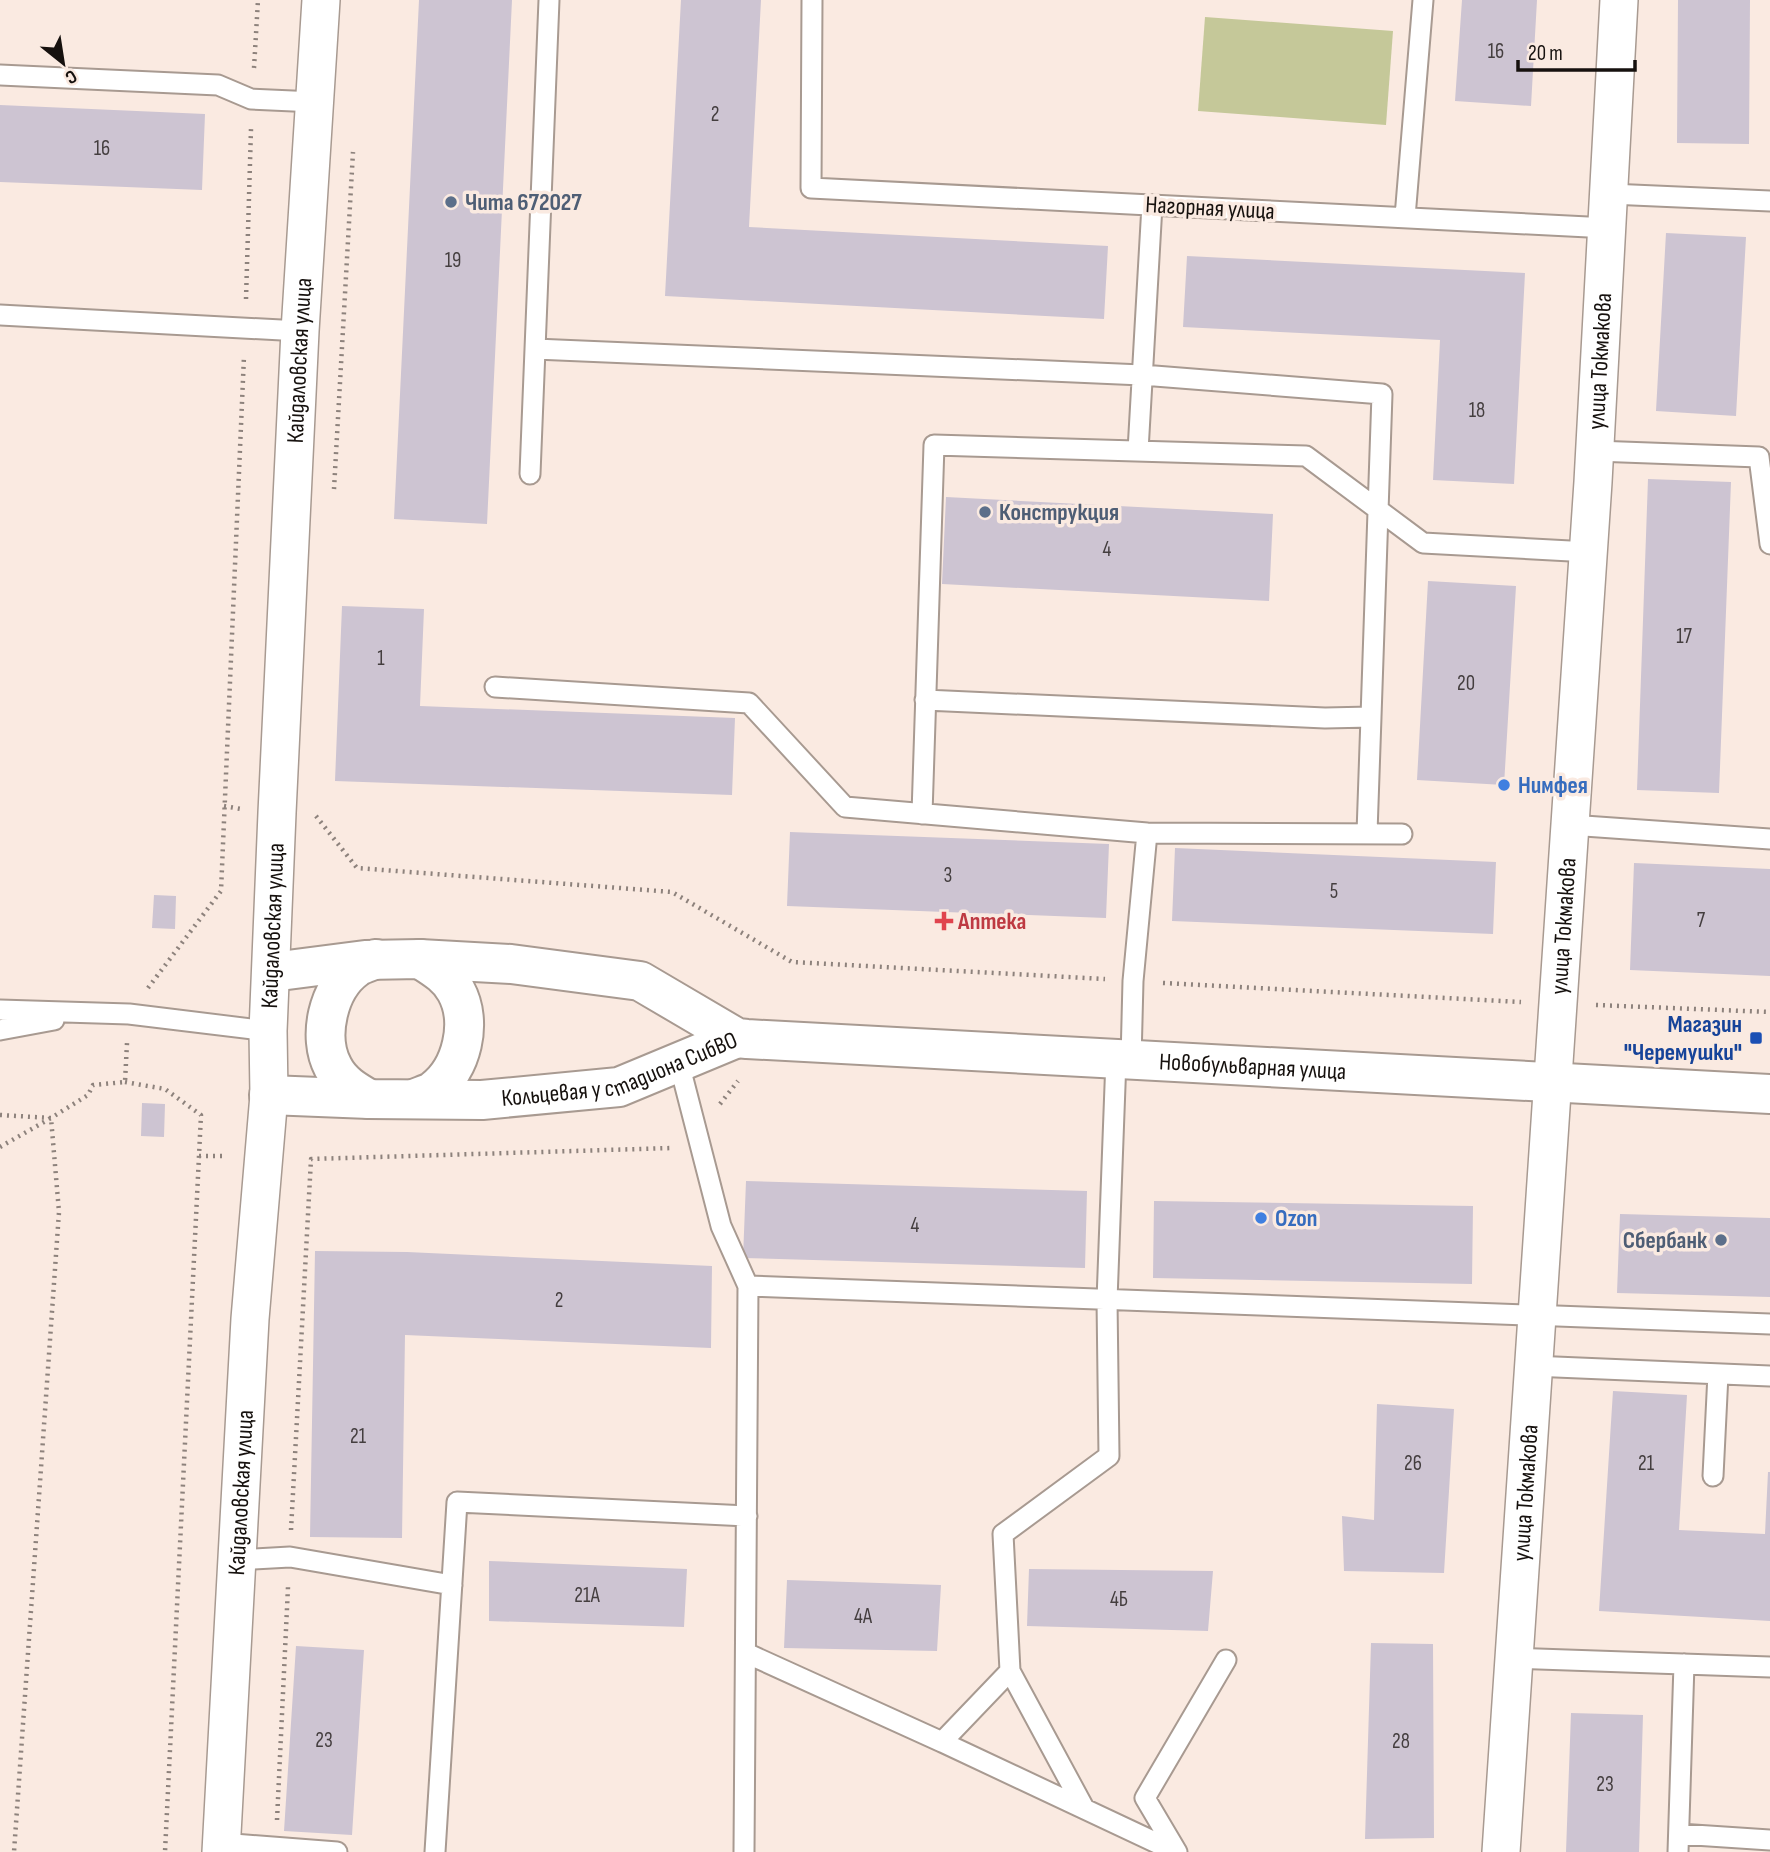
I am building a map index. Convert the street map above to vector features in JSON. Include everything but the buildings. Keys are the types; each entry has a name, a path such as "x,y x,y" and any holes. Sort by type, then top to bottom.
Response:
{"street":[{"name":"Кайдаловская улица","path":"221,1848 250,1319 269,1095 268,1031 277,813 300,331 321,0"},
{"name":"улица Токмакова","path":"1500,1852 1589,552 1619,0"},
{"name":"Кольцевая у стадиона СибВО","path":"272,971 376,959 420,959 511,964 640,981 737,1038"},
{"path":"369,1099 348,1086 333,1067 326,1041 328,1013 338,988 356,968 376,959"},
{"path":"414,1099 433,1091 452,1070 462,1045 464,1018 457,992 442,973 420,959"},
{"name":"Кольцевая у стадиона СибВО","path":"269,1095 482,1100 619,1087 737,1038"},
{"name":"Новобульварная улица","path":"737,1038 1770,1094"}],"lane":[{"path":"530,474 549,0"},
{"name":"Нагорная улица","path":"812,0 811,188 1405,218 1609,211 1770,201"},
{"path":"1405,218 1423,0"},
{"path":"0,75 218,85 251,99 315,102"},
{"path":"1138,451 1152,205"},
{"path":"0,315 300,331"},
{"path":"535,349 1142,375 1382,394 1367,833"},
{"path":"922,814 934,445 1306,456 1423,543 1589,552"},
{"path":"1595,451 1759,457 1770,544"},
{"path":"495,687 749,703 845,807 1147,833 1402,834"},
{"path":"925,700 1311,718 1371,717"},
{"path":"1570,825 1770,839"},
{"path":"1084,1808 1010,1671 1003,1534 1108,1456 1107,1300 1124,1059 1147,833"},
{"path":"0,1010 129,1014 268,1031"},
{"path":"0,1030 89,1013"},
{"path":"679,1063 721,1226 748,1286 744,1852"},
{"path":"748,1286 1770,1324"},
{"path":"1532,1366 1770,1376"},
{"path":"1713,1476 1718,1374"},
{"path":"435,1852 457,1502 747,1516"},
{"path":"237,1560 290,1557 452,1584"},
{"path":"746,1653 1177,1852"},
{"path":"1513,1658 1770,1667"},
{"path":"1177,1852 1145,1798 1226,1660"},
{"path":"1684,1664 1679,1843 1770,1840"},
{"path":"942,1742 1010,1671"},
{"path":"221,1848 275,1847 338,1852"}],"path":[{"path":"125,1082 129,1014 221,891 246,328 251,99 258,0"},
{"path":"275,1847 311,1159 684,1148 741,1077 746,1078"},
{"path":"0,1147 88,1095 93,1085 125,1082 165,1089 201,1115 165,1852"},
{"path":"0,1115 51,1118"},
{"path":"14,1852 59,1212 51,1118"}],"green space":[{"path":"1205,17 1393,31 1386,125 1198,111"}],"place":[{"name":"Чита 672027","path":"451,202"},
{"name":"Конструкция","path":"985,512"},
{"name":"Нимфея","path":"1504,785"},
{"name":"Аптека","path":"944,921"},
{"name":"Магазин \"Черемушки\"","path":"1756,1038"},
{"name":"Ozon","path":"1261,1218"},
{"name":"Сбербанк","path":"1721,1240"}]}
